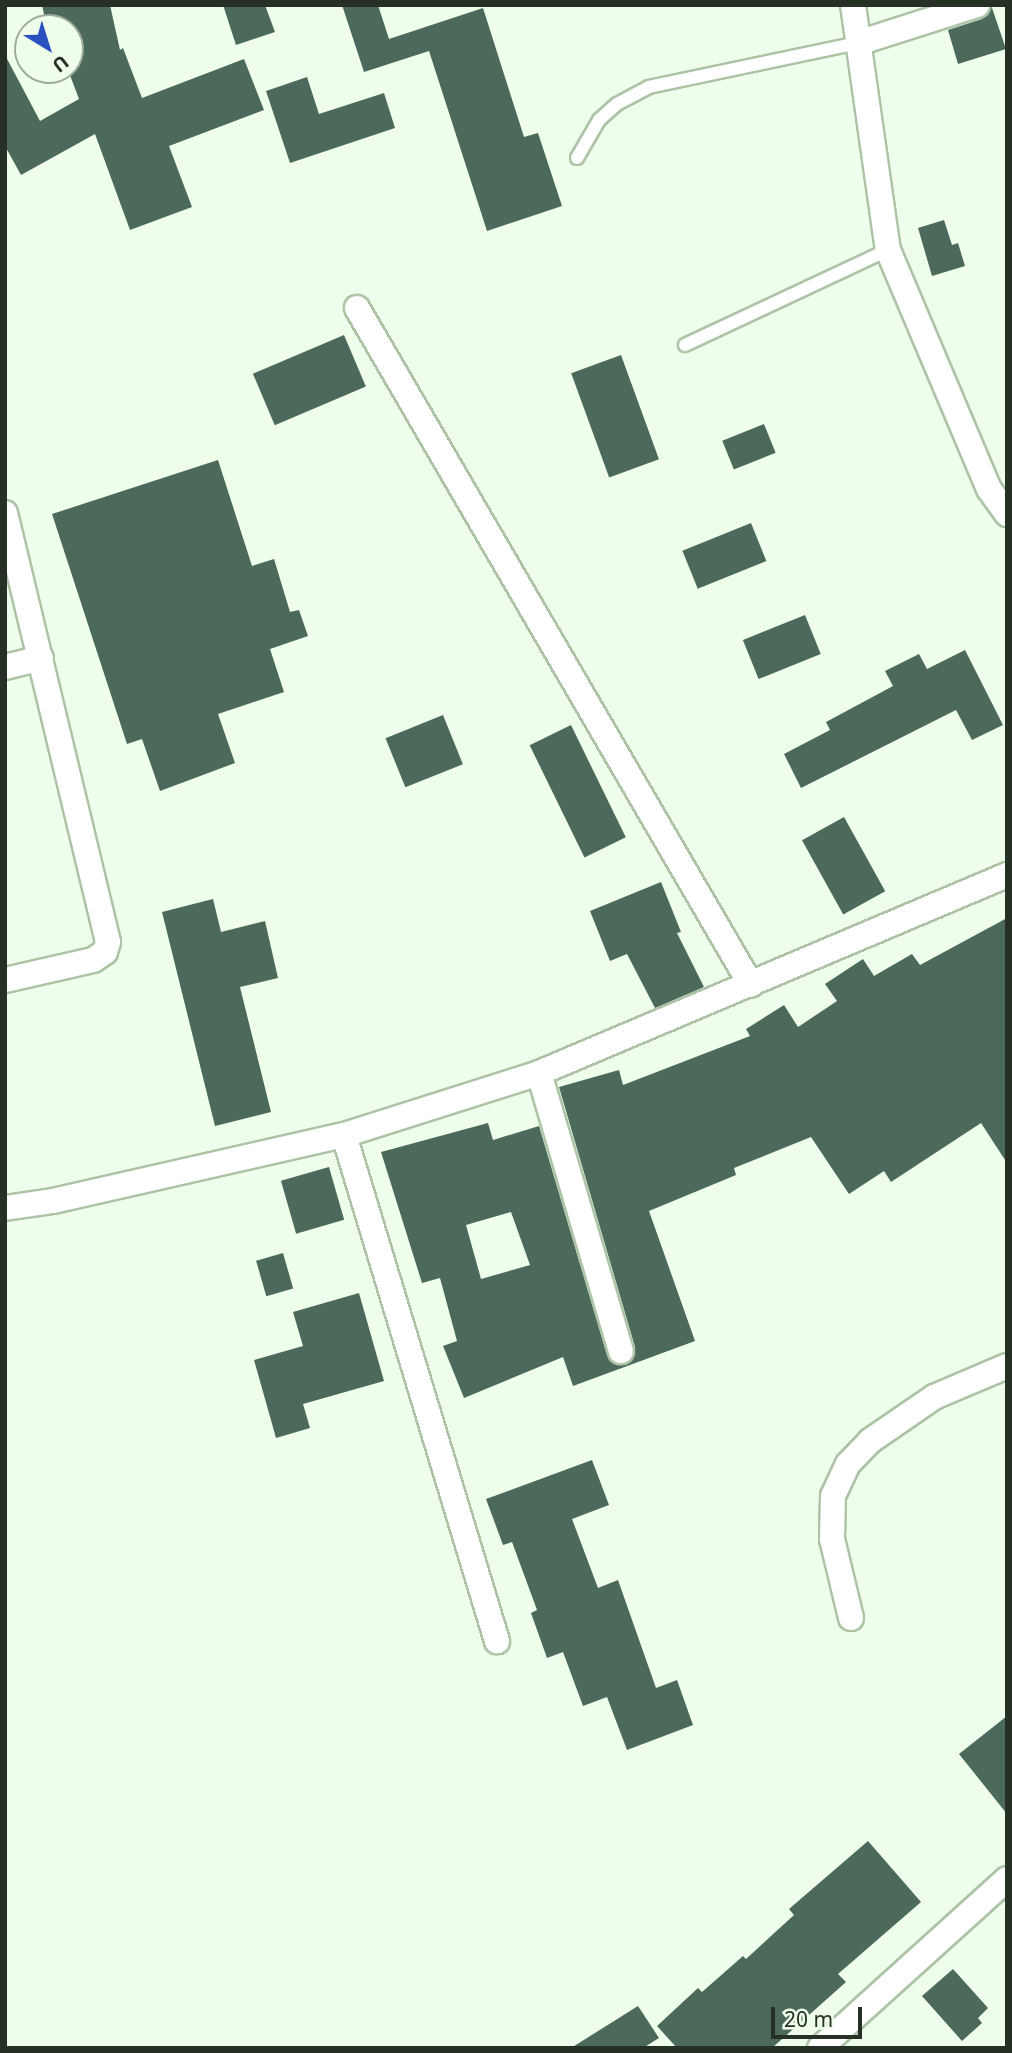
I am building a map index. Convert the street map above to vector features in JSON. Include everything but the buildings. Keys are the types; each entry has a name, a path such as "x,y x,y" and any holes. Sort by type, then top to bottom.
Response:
{"street":[{"path":"853,5 888,250 989,489 1007,514"},
{"path":"858,43 977,5"},
{"path":"357,308 751,985"},
{"path":"5,513 108,942 105,952 93,960 5,980"},
{"path":"5,667 41,659"},
{"path":"5,1208 52,1201 344,1135 539,1073 1007,875"},
{"path":"539,1073 621,1351"},
{"path":"344,1135 497,1641"},
{"path":"851,1618 832,1539 833,1496 848,1464 870,1441 934,1397 1007,1366"},
{"path":"820,2048 1007,1879"}],"lane":[{"path":"578,158 599,120 617,104 649,87 858,43"},
{"path":"685,345 888,250"}]}
